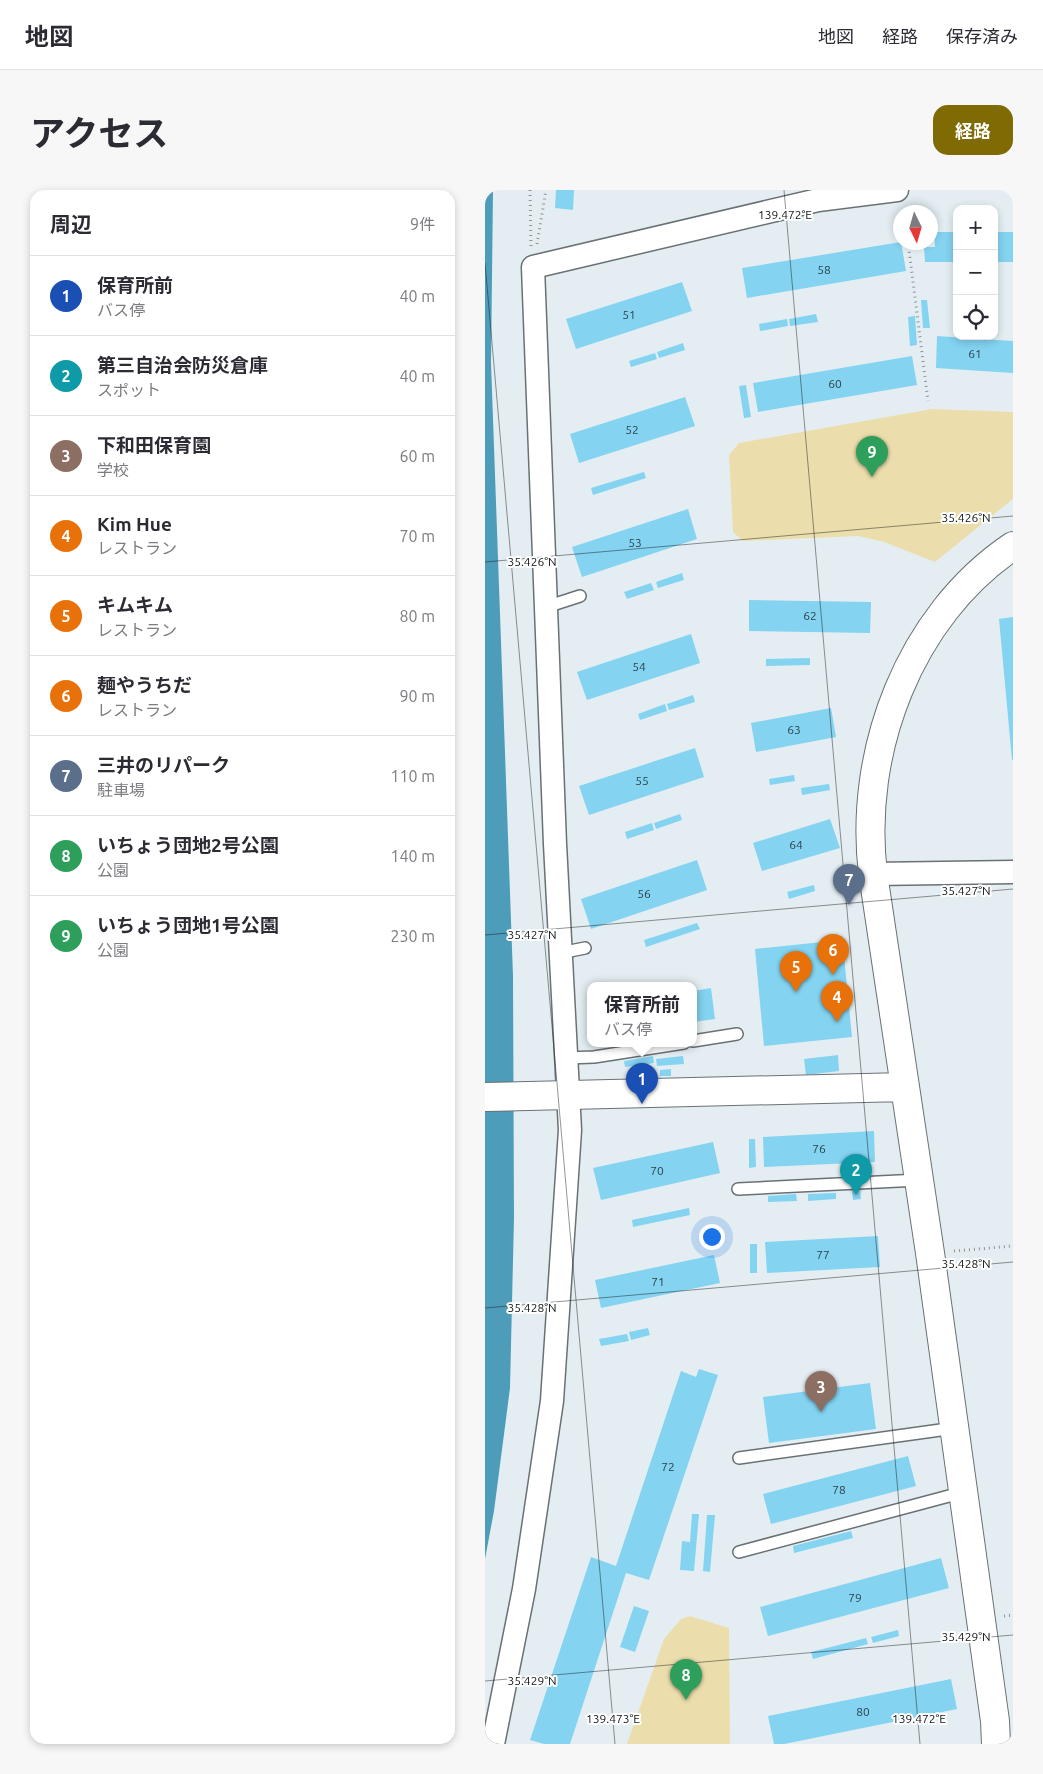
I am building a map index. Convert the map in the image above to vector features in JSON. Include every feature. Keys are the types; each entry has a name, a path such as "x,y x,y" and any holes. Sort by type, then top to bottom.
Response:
{"street":[{"path":"493,1744 524,1589 552,1401 570,1130 559,1095 567,1058 560,953 533,267 818,200 897,190"},
{"path":"996,1744 995,1721 920,1180 873,874 870,814 875,770 891,705 919,646 959,594 997,557 1013,546"},
{"path":"873,874 1013,872"},
{"path":"485,1097 905,1087"}],"lane":[{"path":"546,607 580,596"},
{"path":"560,953 585,948"},
{"path":"697,1040 737,1034"},
{"path":"567,1058 594,1057 658,1047"},
{"path":"738,1189 920,1180"},
{"path":"739,1458 955,1428"},
{"path":"739,1552 964,1492"}],"path":[{"path":"530,190 533,267"},
{"path":"533,267 546,190"},
{"path":"909,250 929,401"},
{"path":"930,1253 1013,1246"}],"shaded area":[{"path":"932,409 1013,412 1013,499 935,562 884,542 858,536 743,541 733,532 729,455 739,443"},
{"path":"690,1616 729,1628 730,1744 627,1744 664,1639 681,1619"}],"water":[{"path":"485,190 493,190 491,363 513,976 514,1218 510,1388 494,1511 485,1559"}],"building":[{"path":"556,190 574,190 573,210 555,208"},
{"path":"938,232 953,232 953,262 925,262 924,250 938,250"},
{"path":"998,232 1013,232 1013,262 998,262"},
{"path":"893,243 893,250 902,250 906,271 747,298 742,268"},
{"path":"682,282 692,311 576,349 566,319"},
{"path":"921,300 927,300 930,328 923,328"},
{"path":"816,314 818,322 790,326 789,319"},
{"path":"915,316 917,345 910,346 908,317"},
{"path":"787,319 788,326 760,331 759,324"},
{"path":"937,336 953,337 953,340 1013,341 1013,373 936,368"},
{"path":"683,343 685,350 659,358 657,352"},
{"path":"655,353 657,359 631,367 629,361"},
{"path":"912,356 917,385 758,412 753,383"},
{"path":"746,385 751,417 744,418 739,386"},
{"path":"685,397 695,426 579,463 570,434"},
{"path":"644,472 646,478 593,495 591,488"},
{"path":"688,509 697,539 582,577 572,547"},
{"path":"682,573 684,580 658,588 656,582"},
{"path":"651,583 654,590 627,599 624,592"},
{"path":"749,600 871,602 870,633 749,631"},
{"path":"1013,617 1013,760 1012,760 999,619"},
{"path":"691,634 700,663 587,700 577,672"},
{"path":"810,658 810,665 766,666 766,659"},
{"path":"693,695 695,702 669,710 667,704"},
{"path":"665,704 667,711 640,720 638,714"},
{"path":"831,708 836,737 756,752 751,723"},
{"path":"695,748 704,777 589,815 579,786"},
{"path":"794,775 795,781 770,785 769,779"},
{"path":"829,784 830,790 802,795 801,788"},
{"path":"680,814 682,820 656,829 654,823"},
{"path":"830,819 840,848 762,871 753,843"},
{"path":"652,823 654,830 627,839 625,832"},
{"path":"697,860 707,890 591,929 581,899"},
{"path":"814,885 815,891 789,899 787,892"},
{"path":"697,923 700,929 646,947 644,940"},
{"path":"842,936 852,1037 764,1046 755,949 822,942 822,938"},
{"path":"711,988 715,1019 697,1021 697,990"},
{"path":"838,1055 839,1071 806,1075 804,1059"},
{"path":"653,1056 654,1063 625,1067 624,1061"},
{"path":"683,1056 684,1064 657,1066 656,1059"},
{"path":"671,1069 671,1076 660,1076 660,1070"},
{"path":"874,1131 875,1162 764,1167 763,1137"},
{"path":"749,1139 755,1139 756,1167 749,1168"},
{"path":"713,1142 720,1173 601,1200 593,1168"},
{"path":"860,1190 861,1199 853,1200 852,1191"},
{"path":"836,1193 836,1199 808,1201 808,1194"},
{"path":"796,1194 797,1201 768,1202 768,1196"},
{"path":"689,1208 690,1215 633,1227 632,1220"},
{"path":"878,1236 880,1267 767,1273 765,1242"},
{"path":"750,1244 757,1244 757,1273 750,1273"},
{"path":"714,1255 720,1283 601,1308 595,1280"},
{"path":"648,1328 650,1335 631,1340 629,1332"},
{"path":"627,1334 629,1341 601,1346 599,1339"},
{"path":"699,1369 718,1375 649,1580 626,1573 570,1744 544,1744 530,1740 591,1557 616,1566 681,1371 696,1377"},
{"path":"870,1383 876,1429 769,1443 763,1397"},
{"path":"908,1456 916,1486 771,1524 763,1494"},
{"path":"692,1514 699,1514 694,1571 680,1570 682,1541 690,1542"},
{"path":"707,1515 715,1515 710,1572 703,1571"},
{"path":"851,1531 853,1538 794,1553 793,1546"},
{"path":"941,1558 949,1588 768,1636 760,1607"},
{"path":"634,1606 649,1611 635,1652 620,1647"},
{"path":"898,1630 899,1636 873,1643 871,1637"},
{"path":"866,1638 868,1644 813,1659 811,1652"},
{"path":"951,1679 957,1709 784,1744 774,1744 768,1716"}],"place":[{"name":"いちょう団地1号公園","path":"872,477"},
{"name":"三井のリパーク","path":"849,905"},
{"name":"麺やうちだ","path":"833,975"},
{"name":"キムキム","path":"796,992"},
{"name":"Kim Hue","path":"837,1022"},
{"name":"保育所前","path":"642,1104"},
{"name":"第三自治会防災倉庫","path":"856,1195"},
{"name":"下和田保育園","path":"821,1412"},
{"name":"いちょう団地2号公園","path":"686,1700"}]}
